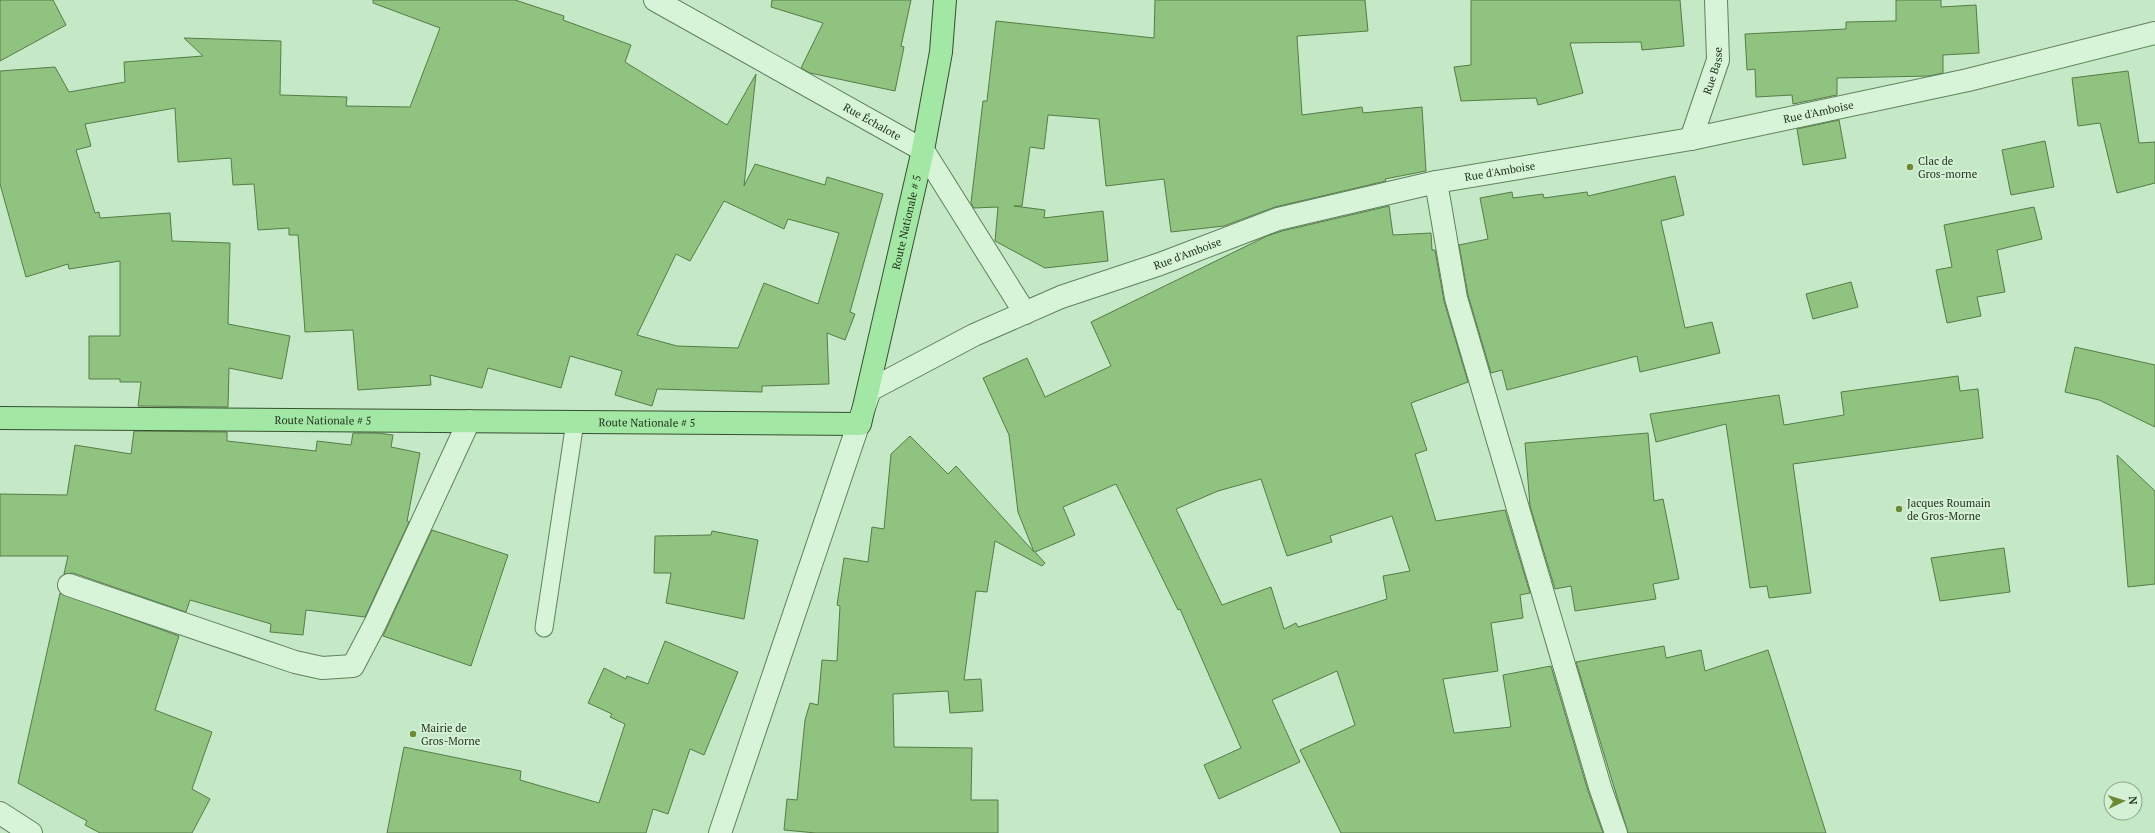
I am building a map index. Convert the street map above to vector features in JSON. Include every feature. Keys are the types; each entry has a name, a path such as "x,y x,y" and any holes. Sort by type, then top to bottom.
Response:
{"main road":[{"name":"Route Nationale # 5","path":"0,418 860,424 870,390 923,150 941,52 945,0"}],"street":[{"name":"Rue Échalote","path":"655,0 923,150 1025,313"},
{"name":"Rue Basse","path":"1691,140 1718,60 1716,0"},
{"name":"Rue d'Amboise","path":"870,390 974,335 1061,297 1160,264 1278,219 1436,182 1691,140 1968,80 2155,33"},
{"path":"1436,182 1456,298 1600,787 1616,833"},
{"path":"720,833 870,390"},
{"path":"69,585 295,662 322,668 353,666 376,622 469,421"},
{"path":"0,813 31,833"}],"lane":[{"path":"544,628 575,422"}],"building":[{"path":"0,0 53,0 66,25 0,61"},
{"path":"373,0 515,0 564,16 563,20 631,45 625,62 727,125 756,74 744,186 755,164 825,185 827,177 883,194 850,312 855,314 845,340 827,333 829,384 762,386 762,392 657,389 652,406 615,395 622,371 570,356 561,388 488,368 482,388 430,375 431,385 358,390 353,330 305,332 298,235 289,235 289,228 258,230 254,184 233,185 231,158 178,162 175,108 85,124 91,146 76,150 95,213 99,212 100,218 170,213 172,241 230,243 228,324 290,336 282,379 229,368 228,407 138,406 141,382 120,382 120,379 89,379 89,336 120,336 120,261 69,269 68,264 26,277 0,184 0,71 55,67 69,92 125,82 124,62 203,56 184,38 281,41 280,95 347,97 346,106 410,107 440,28 373,3","holes":["724,201 784,229 788,219 839,233 818,304 764,283 738,348 677,346 637,335 676,254 690,261"]},
{"path":"772,0 911,0 901,46 904,47 895,91 810,73 801,68 823,23 771,7"},
{"path":"1155,0 1365,0 1368,31 1297,36 1302,115 1362,107 1363,113 1422,107 1426,171 1385,179 1386,181 1275,207 1224,226 1171,232 1164,179 1106,186 1099,119 1048,115 1044,149 1030,147 1022,206 1014,206 1045,210 1044,218 1103,211 1108,261 1045,268 995,241 998,207 974,208 971,203 983,101 987,101 996,21 1154,38"},
{"path":"1471,0 1680,0 1684,46 1642,50 1641,42 1570,43 1583,93 1538,105 1536,98 1461,101 1454,67 1471,65"},
{"path":"1896,0 1941,0 1941,7 1976,5 1979,53 1943,55 1943,73 1929,76 1837,78 1837,95 1793,104 1792,95 1756,97 1755,69 1747,70 1745,34 1846,29 1846,22 1896,21"},
{"path":"2128,71 2139,143 2155,142 2155,183 2117,193 2100,123 2078,126 2072,78"},
{"path":"1839,120 1846,158 1803,165 1797,129"},
{"path":"2045,141 2054,187 2011,195 2002,150"},
{"path":"1675,176 1684,215 1661,221 1685,328 1712,322 1720,353 1640,372 1637,356 1507,390 1502,370 1491,373 1468,295 1459,245 1488,239 1480,198 1512,192 1513,198 1543,194 1544,198 1587,192 1588,196"},
{"path":"1389,206 1393,235 1431,233 1432,250 1435,250 1444,301 1468,382 1411,403 1427,450 1415,454 1436,521 1505,510 1530,593 1520,595 1523,618 1491,623 1498,671 1443,679 1454,733 1511,727 1503,675 1551,666 1588,791 1603,833 1341,833 1300,750 1355,725 1337,671 1272,700 1300,762 1219,799 1204,765 1241,748 1180,609 1178,610 1116,484 1063,507 1075,535 1035,552 1045,563 1042,566 995,541 987,592 976,591 964,680 981,679 983,711 950,713 948,691 893,694 894,747 972,748 971,800 998,800 998,833 816,833 784,830 787,799 797,800 805,720 810,703 818,705 822,660 837,661 840,606 837,605 844,558 868,562 872,527 884,529 891,454 910,436 948,474 956,466 1034,552 1018,512 1009,435 983,378 1027,358 1045,397 1111,366 1091,322 1267,236 1282,231","holes":["1261,479 1287,556 1332,542 1330,536 1392,516 1410,571 1383,576 1387,599 1298,627 1296,623 1284,629 1271,587 1222,605 1176,509 1218,491"]},
{"path":"2034,207 2042,239 1997,250 2005,292 1977,297 1981,316 1947,323 1936,270 1952,267 1944,225"},
{"path":"1851,282 1858,307 1813,319 1806,294"},
{"path":"2075,347 2155,365 2155,427 2099,400 2065,392"},
{"path":"1958,376 1960,391 1978,389 1983,438 1793,464 1811,593 1769,598 1767,586 1750,588 1726,424 1656,442 1650,414 1779,395 1784,425 1844,415 1841,392"},
{"path":"134,431 227,432 227,441 316,451 317,441 351,445 353,433 377,433 393,435 391,447 420,453 407,521 409,522 365,617 306,610 303,635 270,632 271,624 190,600 186,612 73,573 64,574 68,556 0,556 0,494 67,495 75,445 131,454"},
{"path":"1648,433 1654,501 1663,499 1679,579 1653,584 1656,599 1575,611 1571,586 1555,589 1530,506 1525,443"},
{"path":"2117,455 2155,491 2155,584 2128,587"},
{"path":"432,530 508,555 471,666 383,636"},
{"path":"712,531 758,540 744,619 666,603 671,573 654,573 655,536 711,535"},
{"path":"2004,548 2010,592 1940,601 1931,558"},
{"path":"60,593 179,636 155,710 212,732 192,789 210,799 192,833 100,833 85,825 87,821 18,783"},
{"path":"665,641 738,672 704,755 690,749 668,814 653,809 646,833 387,833 404,747 521,771 520,780 599,803 625,724 610,717 612,714 588,703 604,668 626,679 627,676 648,684"},
{"path":"1664,646 1666,658 1701,650 1705,671 1768,650 1826,833 1628,833 1576,662"}],"place":[{"name":"Clac de Gros-morne","path":"1910,167"},
{"name":"Jacques Roumain de Gros-Morne","path":"1899,509"},
{"name":"Mairie de Gros-Morne","path":"413,734"}]}
